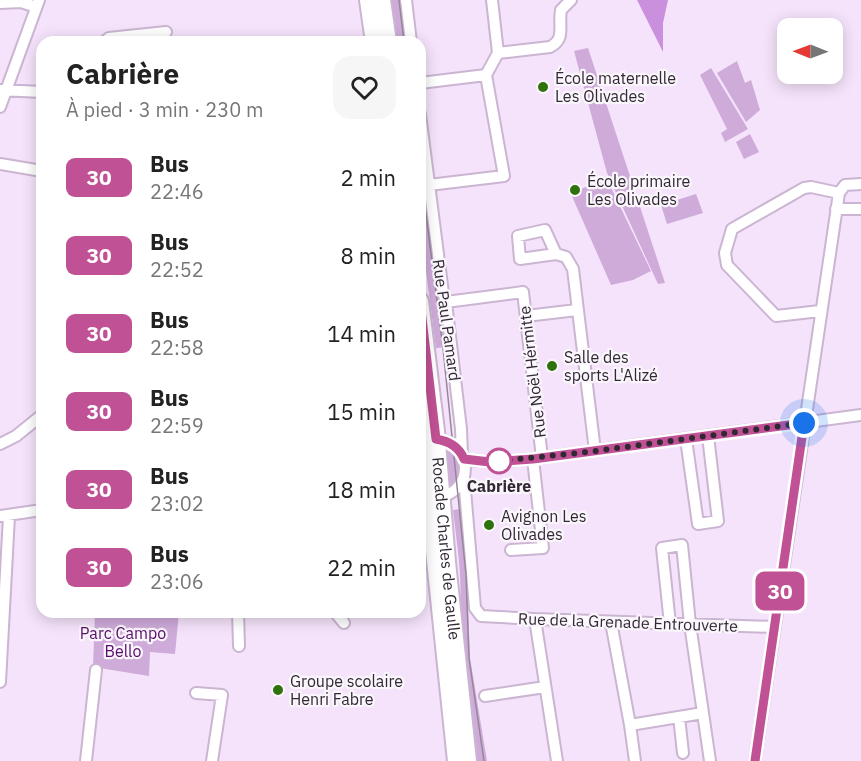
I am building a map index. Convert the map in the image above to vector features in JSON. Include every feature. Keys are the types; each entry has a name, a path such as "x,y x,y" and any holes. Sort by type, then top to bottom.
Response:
{"main road":[{"path":"368,0 373,36"},
{"path":"382,0 387,36"},
{"name":"Rocade Charles de Gaulle","path":"426,442 447,562 468,761"},
{"name":"Rocade Charles de Gaulle","path":"436,494 456,761"}],"street":[{"path":"406,0 410,36"},
{"path":"429,185 504,176 486,75 498,53 492,0"},
{"path":"498,53 550,47 557,44 561,38 561,10 571,0"},
{"path":"0,107 3,90 38,3 6,2"},
{"path":"128,36 166,32"},
{"path":"426,82 486,75"},
{"path":"3,90 36,92"},
{"name":"Rue Paul Pamard","path":"426,161 443,293 447,302 478,612"},
{"path":"0,164 36,170"},
{"path":"755,761 838,193 845,185 861,184"},
{"path":"820,311 776,316 727,265 725,253 732,228 804,188 812,187 838,193"},
{"path":"836,208 861,209"},
{"path":"556,254 566,257 573,269 595,451"},
{"name":"Rue Noël Hérmitte","path":"447,302 523,292 538,458 543,548 511,550"},
{"path":"526,316 577,310"},
{"path":"426,442 453,445 463,457 490,462 595,451 861,414"},
{"path":"0,444 16,436 36,421"},
{"path":"686,439 698,524 718,521 708,436"},
{"path":"436,494 490,462"},
{"path":"0,682 4,516 36,511"},
{"path":"670,624 662,548 682,545 690,624 710,761"},
{"name":"Rue de la Grenade Entrouverte","path":"478,612 535,619 775,627"},
{"path":"238,618 238,646"},
{"path":"340,618 344,623"},
{"path":"535,619 557,761"},
{"path":"611,622 635,761"},
{"path":"86,761 96,670"},
{"path":"485,696 545,687"},
{"path":"196,693 222,695 212,761"},
{"path":"630,724 703,713"},
{"path":"679,717 683,753"}],"green space":[{"path":"391,0 401,0 406,36 396,36"},
{"path":"588,48 665,283 658,284 607,173 574,51"},
{"path":"737,61 745,83 751,80 760,110 746,122 717,73"},
{"path":"711,68 748,129 725,142 721,133 727,129 700,75"},
{"path":"750,134 759,152 744,159 736,142"},
{"path":"606,177 651,271 633,280 611,285 571,194"},
{"path":"696,194 703,213 667,224 661,205"},
{"path":"426,197 439,300 443,309 448,347 436,348 426,271"},
{"path":"442,447 455,456 459,467 456,478 446,490"},
{"path":"461,509 467,575 470,658 487,761 472,761 457,612 460,578 453,510"},
{"name":"Parc Campo Bello","path":"95,618 178,618 175,654 150,652 149,676 93,667"}],"shaded area":[{"path":"637,0 668,0 663,23 663,52"}],"tram line":[{"path":"399,0 403,36"},
{"path":"426,214 443,348 466,575 469,658 484,761"}],"bus line":[{"name":"30","path":"426,348 436,439 449,442 456,447 464,459 470,461 533,459 804,423 755,761"}],"place":[{"name":"École maternelle Les Olivades","path":"543,87"},
{"name":"École primaire Les Olivades","path":"575,190"},
{"name":"Salle des sports L'Alizé","path":"552,366"},
{"name":"Cabrière","path":"499,461"},
{"name":"Avignon Les Olivades","path":"489,525"},
{"name":"Groupe scolaire Henri Fabre","path":"278,690"}],"route":[{"path":"499,461 533,459 804,423"}]}
